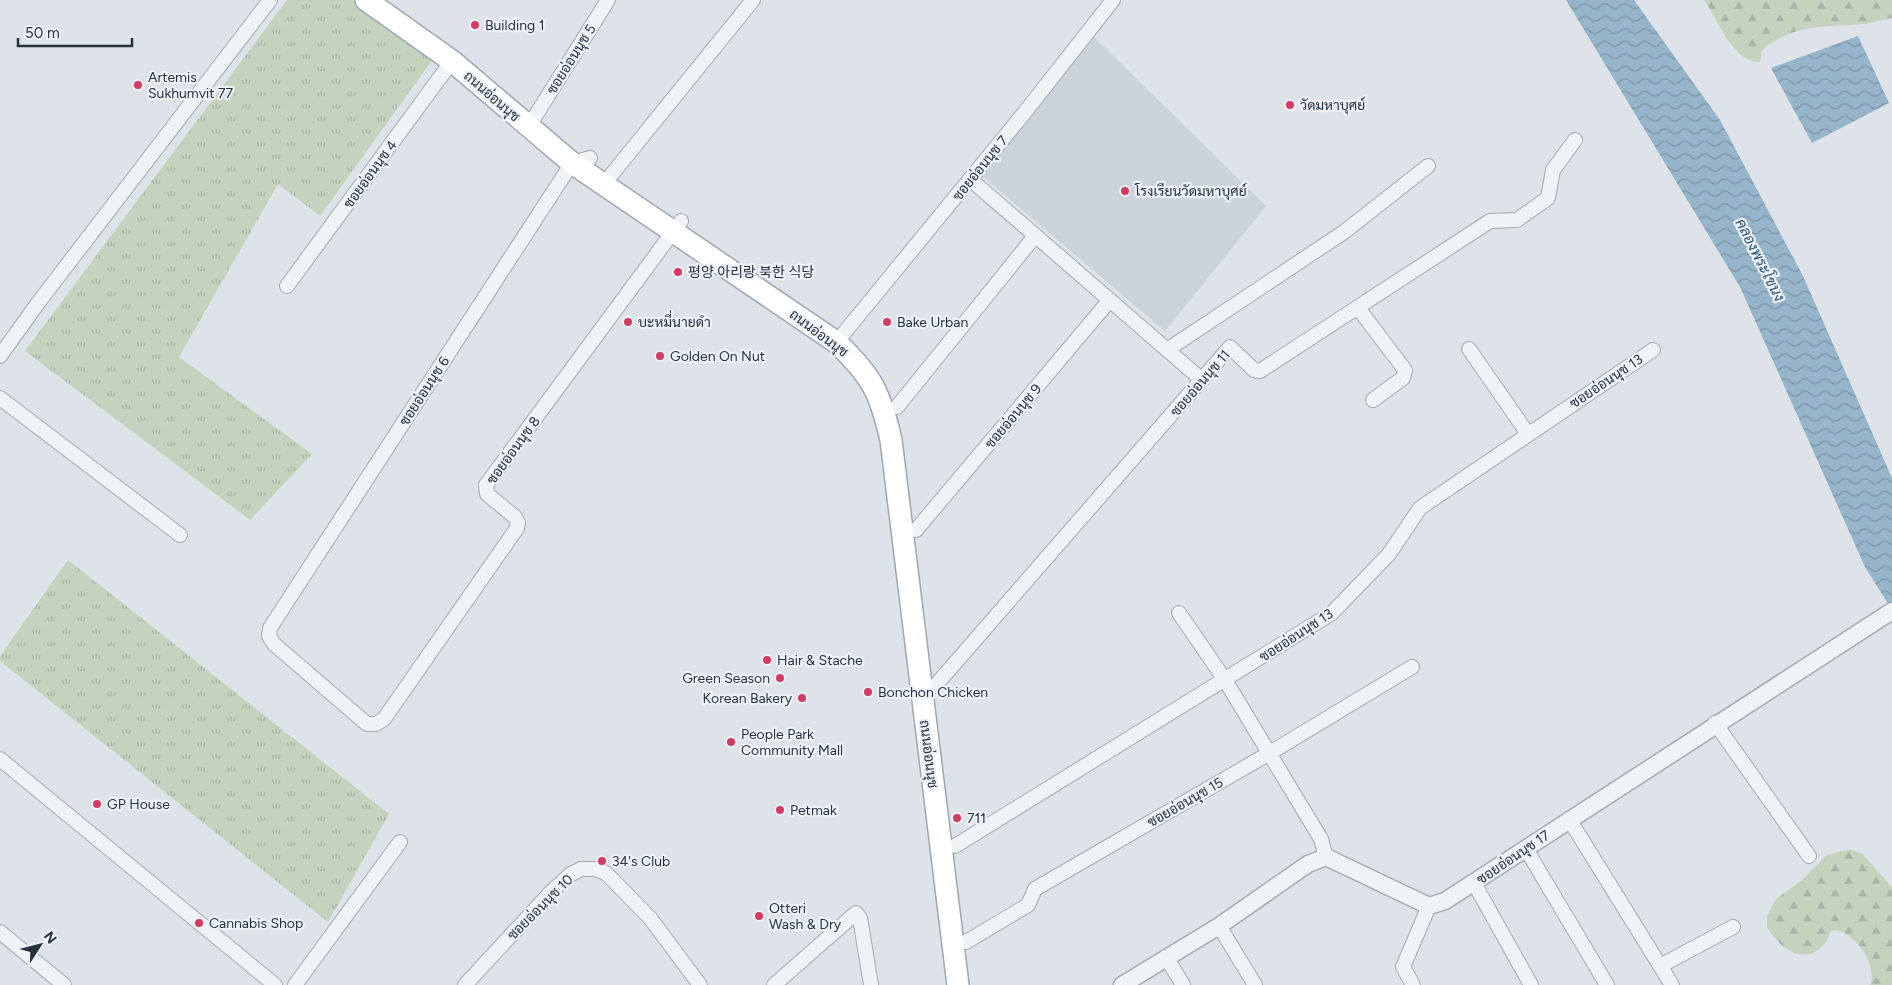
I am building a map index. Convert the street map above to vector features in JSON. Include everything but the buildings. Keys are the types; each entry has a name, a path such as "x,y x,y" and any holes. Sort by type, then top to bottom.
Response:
{"main road":[{"name":"ถนนอ่อนนุช","path":"366,0 416,28 534,118 581,161 612,174 677,226 836,342 868,375 885,413 891,440 958,985"},
{"name":"ถนนอ่อนนุช","path":"386,0 452,62 581,161 677,226 844,333 879,367 897,407 904,436 971,985"}],"street":[{"path":"0,356 38,303 270,0"},
{"name":"ซอยอ่อนนุช 5","path":"534,118 608,0"},
{"path":"612,174 753,0"},
{"name":"ซอยอ่อนนุช 7","path":"844,333 1113,0"},
{"name":"ซอยอ่อนนุช 4","path":"287,286 452,62"},
{"name":"ซอยอ่อนนุช 11","path":"935,686 1230,347 1254,370 1260,371 1490,221 1517,220 1548,198 1553,170 1575,140"},
{"name":"ซอยอ่อนนุช 6","path":"376,724 367,724 274,644 269,636 270,628 581,161"},
{"path":"1167,350 1344,232 1428,166"},
{"path":"970,179 1202,380"},
{"name":"ซอยอ่อนนุช 8","path":"376,724 384,719 517,528 518,523 515,517 487,494 486,486 677,226"},
{"path":"897,407 1035,236"},
{"name":"ซอยอ่อนนุช 9","path":"916,530 1109,301"},
{"path":"1358,308 1405,370 1402,378 1373,400"},
{"path":"1469,349 1528,434"},
{"name":"ซอยอ่อนนุช 13","path":"955,846 1332,613 1389,554 1420,508 1652,350"},
{"path":"0,398 180,535"},
{"name":"ซอยอ่อนนุช 17","path":"1429,906 1445,900 1474,883 1715,723 1892,611"},
{"path":"1179,613 1225,680 1321,839 1326,857"},
{"name":"ซอยอ่อนนุช 15","path":"966,942 1028,905 1035,889 1268,754 1412,667"},
{"path":"1715,723 1809,856"},
{"path":"0,759 275,985"},
{"path":"1569,819 1672,985"},
{"path":"295,985 400,842"},
{"path":"1526,849 1607,985"},
{"path":"1122,985 1219,926 1308,864 1326,857 1429,906 1403,967 1413,985"},
{"name":"ซอยอ่อนนุช 10","path":"465,985 571,874 581,869 595,869 606,873 650,918 700,985"},
{"path":"1474,883 1531,985"},
{"path":"774,985 856,913 860,918 871,985"},
{"path":"1219,926 1255,985"},
{"path":"1660,966 1733,927"},
{"path":"0,932 64,985"},
{"path":"1166,957 1183,985"}],"shaded area":[{"name":"โรงเรียนวัดมหาบุศย์","path":"1094,37 1266,206 1165,331 982,176"}],"green space":[{"path":"287,0 353,0 435,56 320,216 278,184 179,357 312,454 250,520 25,351"},
{"path":"1704,0 1892,0 1892,18 1865,24 1811,28 1787,35 1774,41 1762,50 1760,62 1750,60 1741,55 1727,38"},
{"path":"68,560 389,814 328,922 0,661 0,656"},
{"path":"1850,849 1862,854 1892,887 1892,985 1870,985 1872,977 1871,968 1862,949 1855,941 1839,931 1831,931 1825,943 1817,950 1809,954 1800,954 1782,945 1767,927 1767,916 1776,899 1802,880 1827,855"}],"water":[{"name":"คลองพระโขนง","path":"1566,0 1634,0 1720,120 1803,276 1892,478 1892,610 1865,567 1740,287"},
{"path":"1858,36 1889,103 1812,143 1771,68"}],"place":[{"name":"Building 1","path":"475,25"},
{"name":"Artemis Sukhumvit 77","path":"138,85"},
{"name":"วัดมหาบุศย์","path":"1290,105"},
{"name":"โรงเรียนวัดมหาบุศย์","path":"1125,191"},
{"name":"평양 아리랑 북한 식당","path":"678,272"},
{"name":"บะหมี่นายดำ","path":"628,322"},
{"name":"Bake Urban","path":"887,322"},
{"name":"Golden On Nut","path":"660,356"},
{"name":"Hair & Stache","path":"767,660"},
{"name":"Green Season","path":"780,678"},
{"name":"Bonchon Chicken","path":"868,692"},
{"name":"Korean Bakery","path":"802,698"},
{"name":"People Park Community Mall","path":"731,742"},
{"name":"GP House","path":"97,804"},
{"name":"Petmak","path":"780,810"},
{"name":"711","path":"957,818"},
{"name":"34's Club","path":"602,861"},
{"name":"Otteri Wash & Dry","path":"759,916"},
{"name":"Cannabis Shop","path":"199,923"}]}
